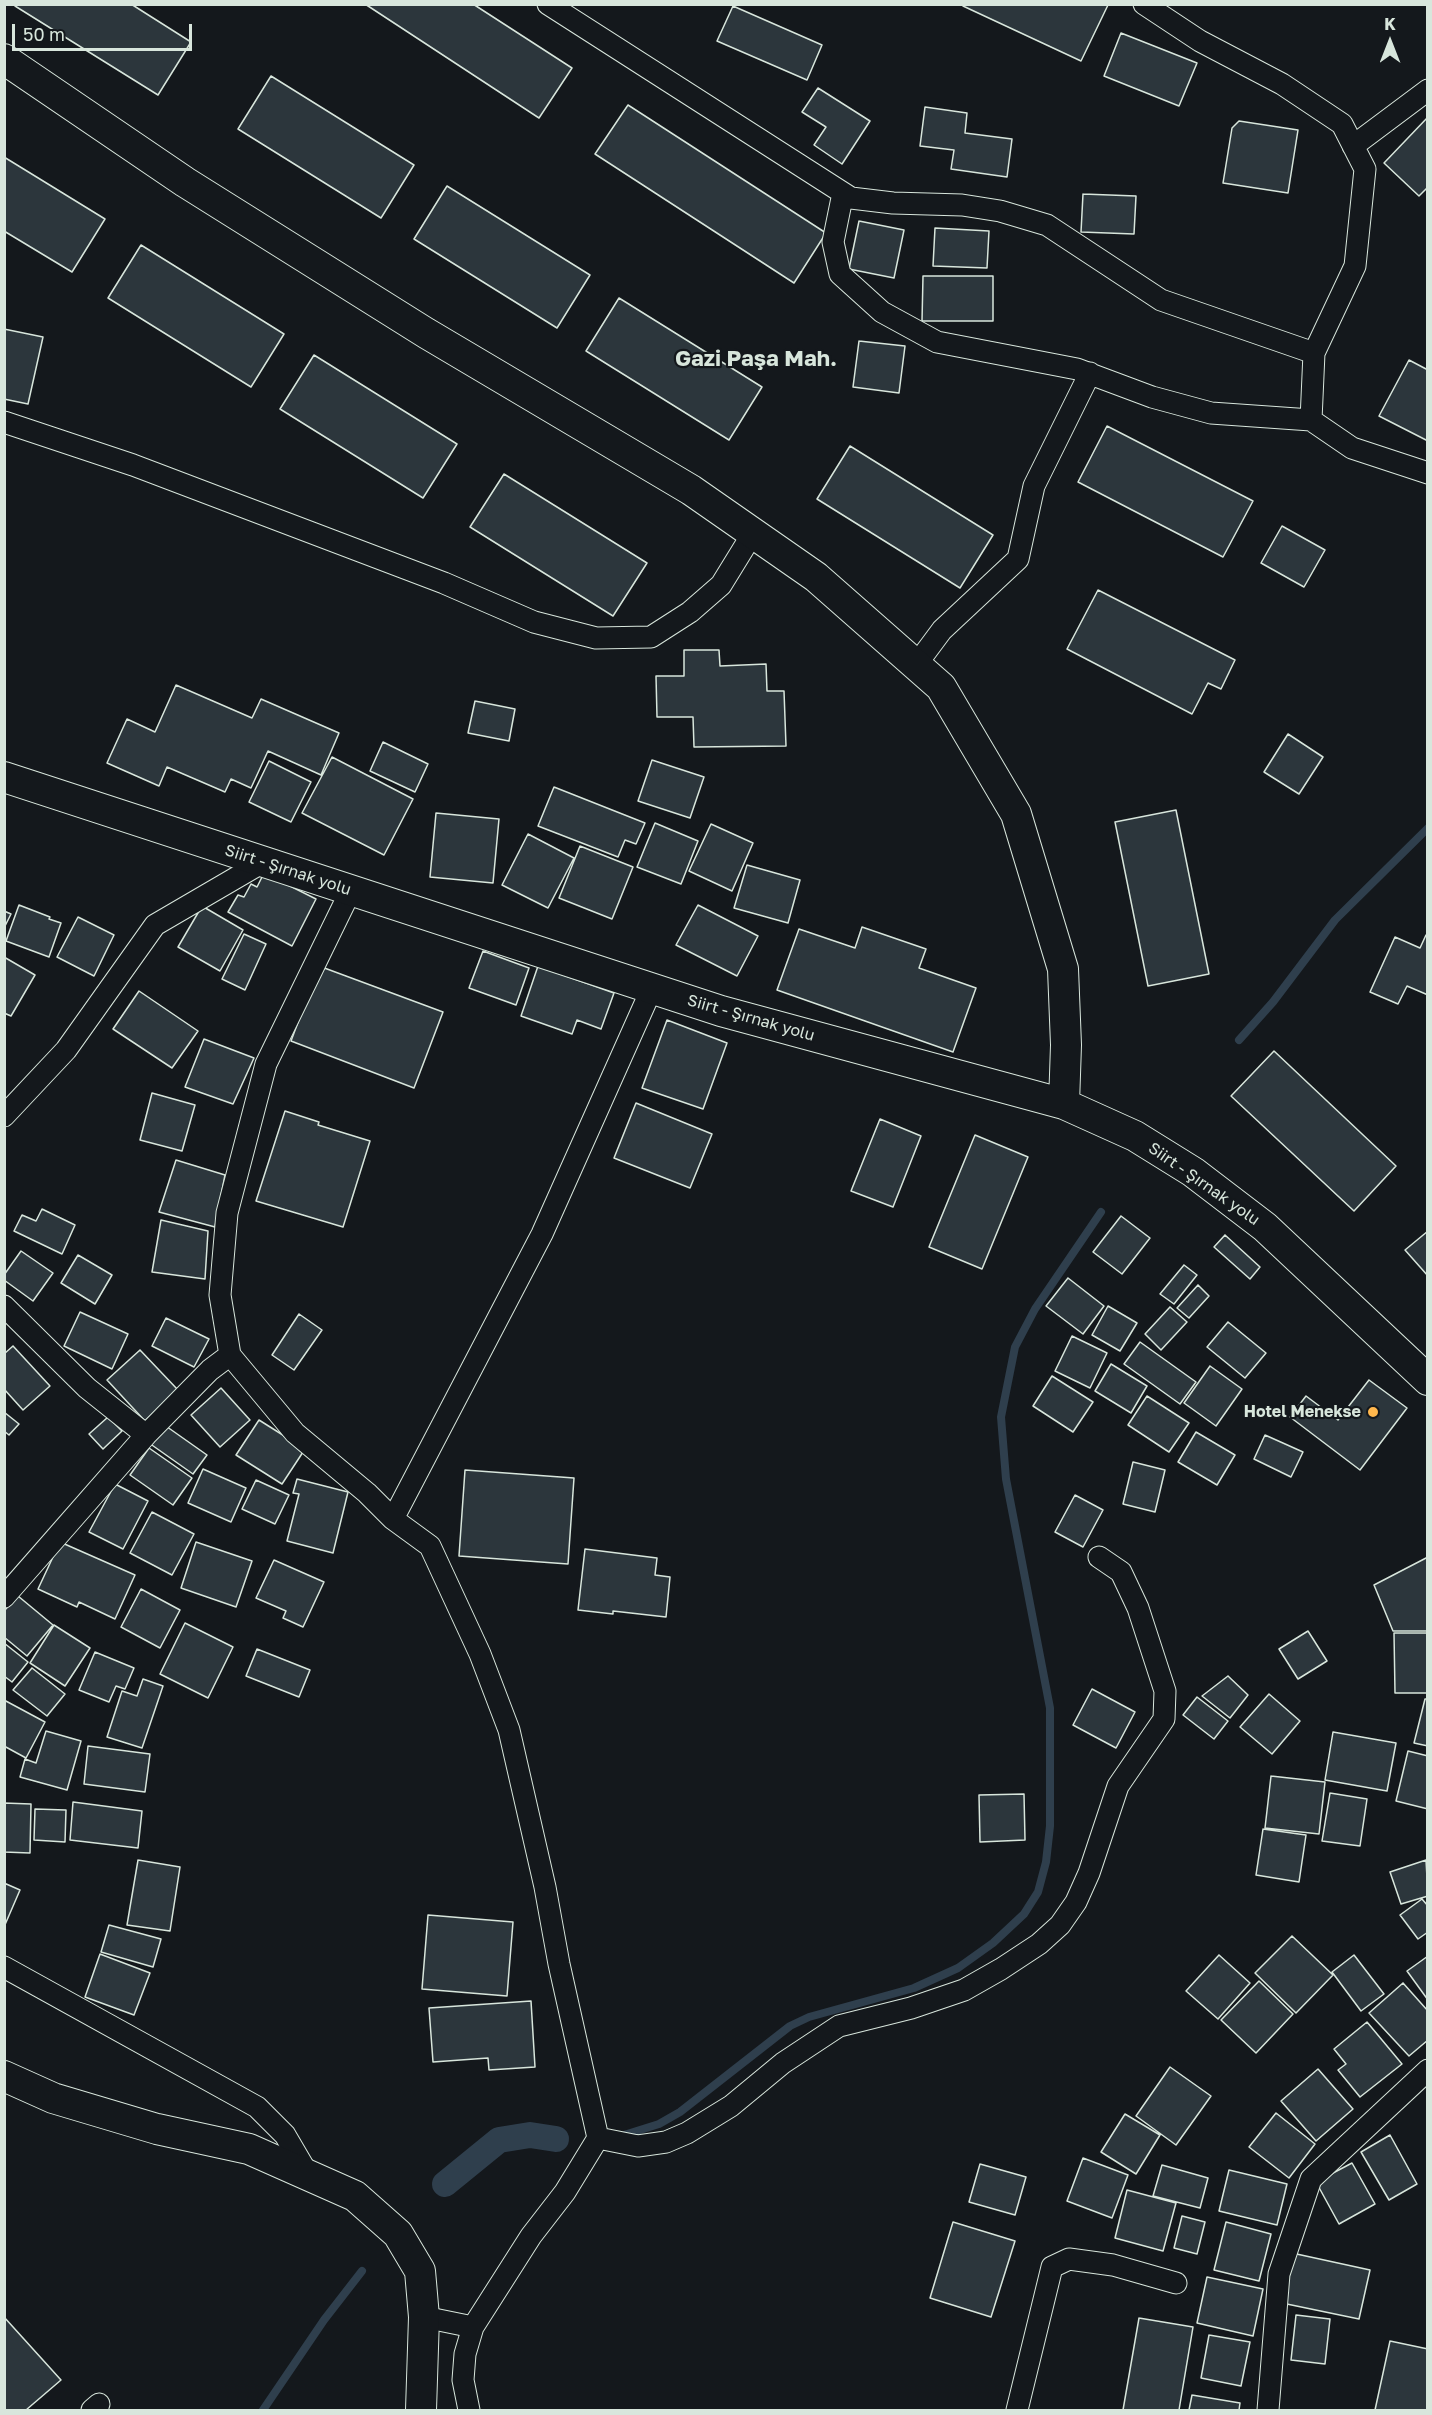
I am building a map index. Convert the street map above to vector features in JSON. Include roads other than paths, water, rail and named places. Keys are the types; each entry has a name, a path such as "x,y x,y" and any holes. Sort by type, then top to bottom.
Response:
{"street":[{"path":"548,4 851,198 893,203 962,205 1000,211 1047,225 1161,300 1314,353"},
{"path":"1143,4 1200,41 1282,84 1342,124 1365,169 1355,266 1314,353 1311,420"},
{"path":"4,59 185,182 426,333 691,490 816,577 941,687 1016,814 1063,969 1066,1045 1064,1104"},
{"path":"1353,146 1428,90"},
{"path":"843,193 833,242 840,274 882,312 937,342 1077,369 1152,397 1211,414 1311,420 1352,448 1428,473"},
{"path":"916,665 942,630 1018,559 1034,486 1090,373"},
{"path":"4,422 133,465 444,584 534,622 596,638 651,637 690,612 721,585 753,533"},
{"name":"Siirt - Şırnak yolu","path":"4,777 722,1011 1064,1104 1135,1136 1193,1172 1265,1227 1428,1380"},
{"path":"4,1116 66,1050 155,925 263,862"},
{"path":"351,890 266,1064 227,1213 220,1295 230,1355 295,1433 367,1493 393,1519 430,1546 480,1654 509,1730 598,2138 565,2192 531,2236 473,2328 465,2354 463,2380 469,2410"},
{"path":"393,1519 542,1234 652,988"},
{"path":"4,1306 87,1388 146,1435"},
{"path":"4,1597 146,1435 210,1371 230,1355"},
{"path":"598,2138 638,2146 666,2142 687,2133 731,2106 783,2063 839,2026 911,2008 964,1989 1001,1969 1039,1944 1060,1925 1076,1902 1089,1873 1118,1786 1164,1719 1165,1691 1138,1608 1121,1572 1099,1557"},
{"path":"4,1967 257,2107 285,2135 309,2176"},
{"path":"1268,2410 1279,2274 1311,2179 1428,2070"},
{"path":"4,2076 53,2098 136,2123 249,2149 355,2196 398,2234 420,2271 424,2317 421,2410"},
{"path":"1017,2410 1052,2266 1069,2259 1113,2265 1176,2283"},
{"path":"424,2317 473,2328"}],"waterway":[{"path":"1239,1040 1273,1002 1335,920 1428,828"},
{"path":"624,2135 659,2124 680,2112 790,2026 809,2017 914,1988 958,1968 993,1943 1024,1914 1038,1892 1046,1862 1050,1826 1050,1708 1006,1479 1001,1417 1015,1347 1035,1309 1101,1212"},
{"path":"445,2184 499,2140 530,2135 556,2139"},
{"path":"263,2410 324,2320 362,2271"}],"place":[{"name":"Hotel Menekse","path":"1373,1412"}],"district":[{"name":"Gazi Paşa Mah.","path":"756,359"}]}
